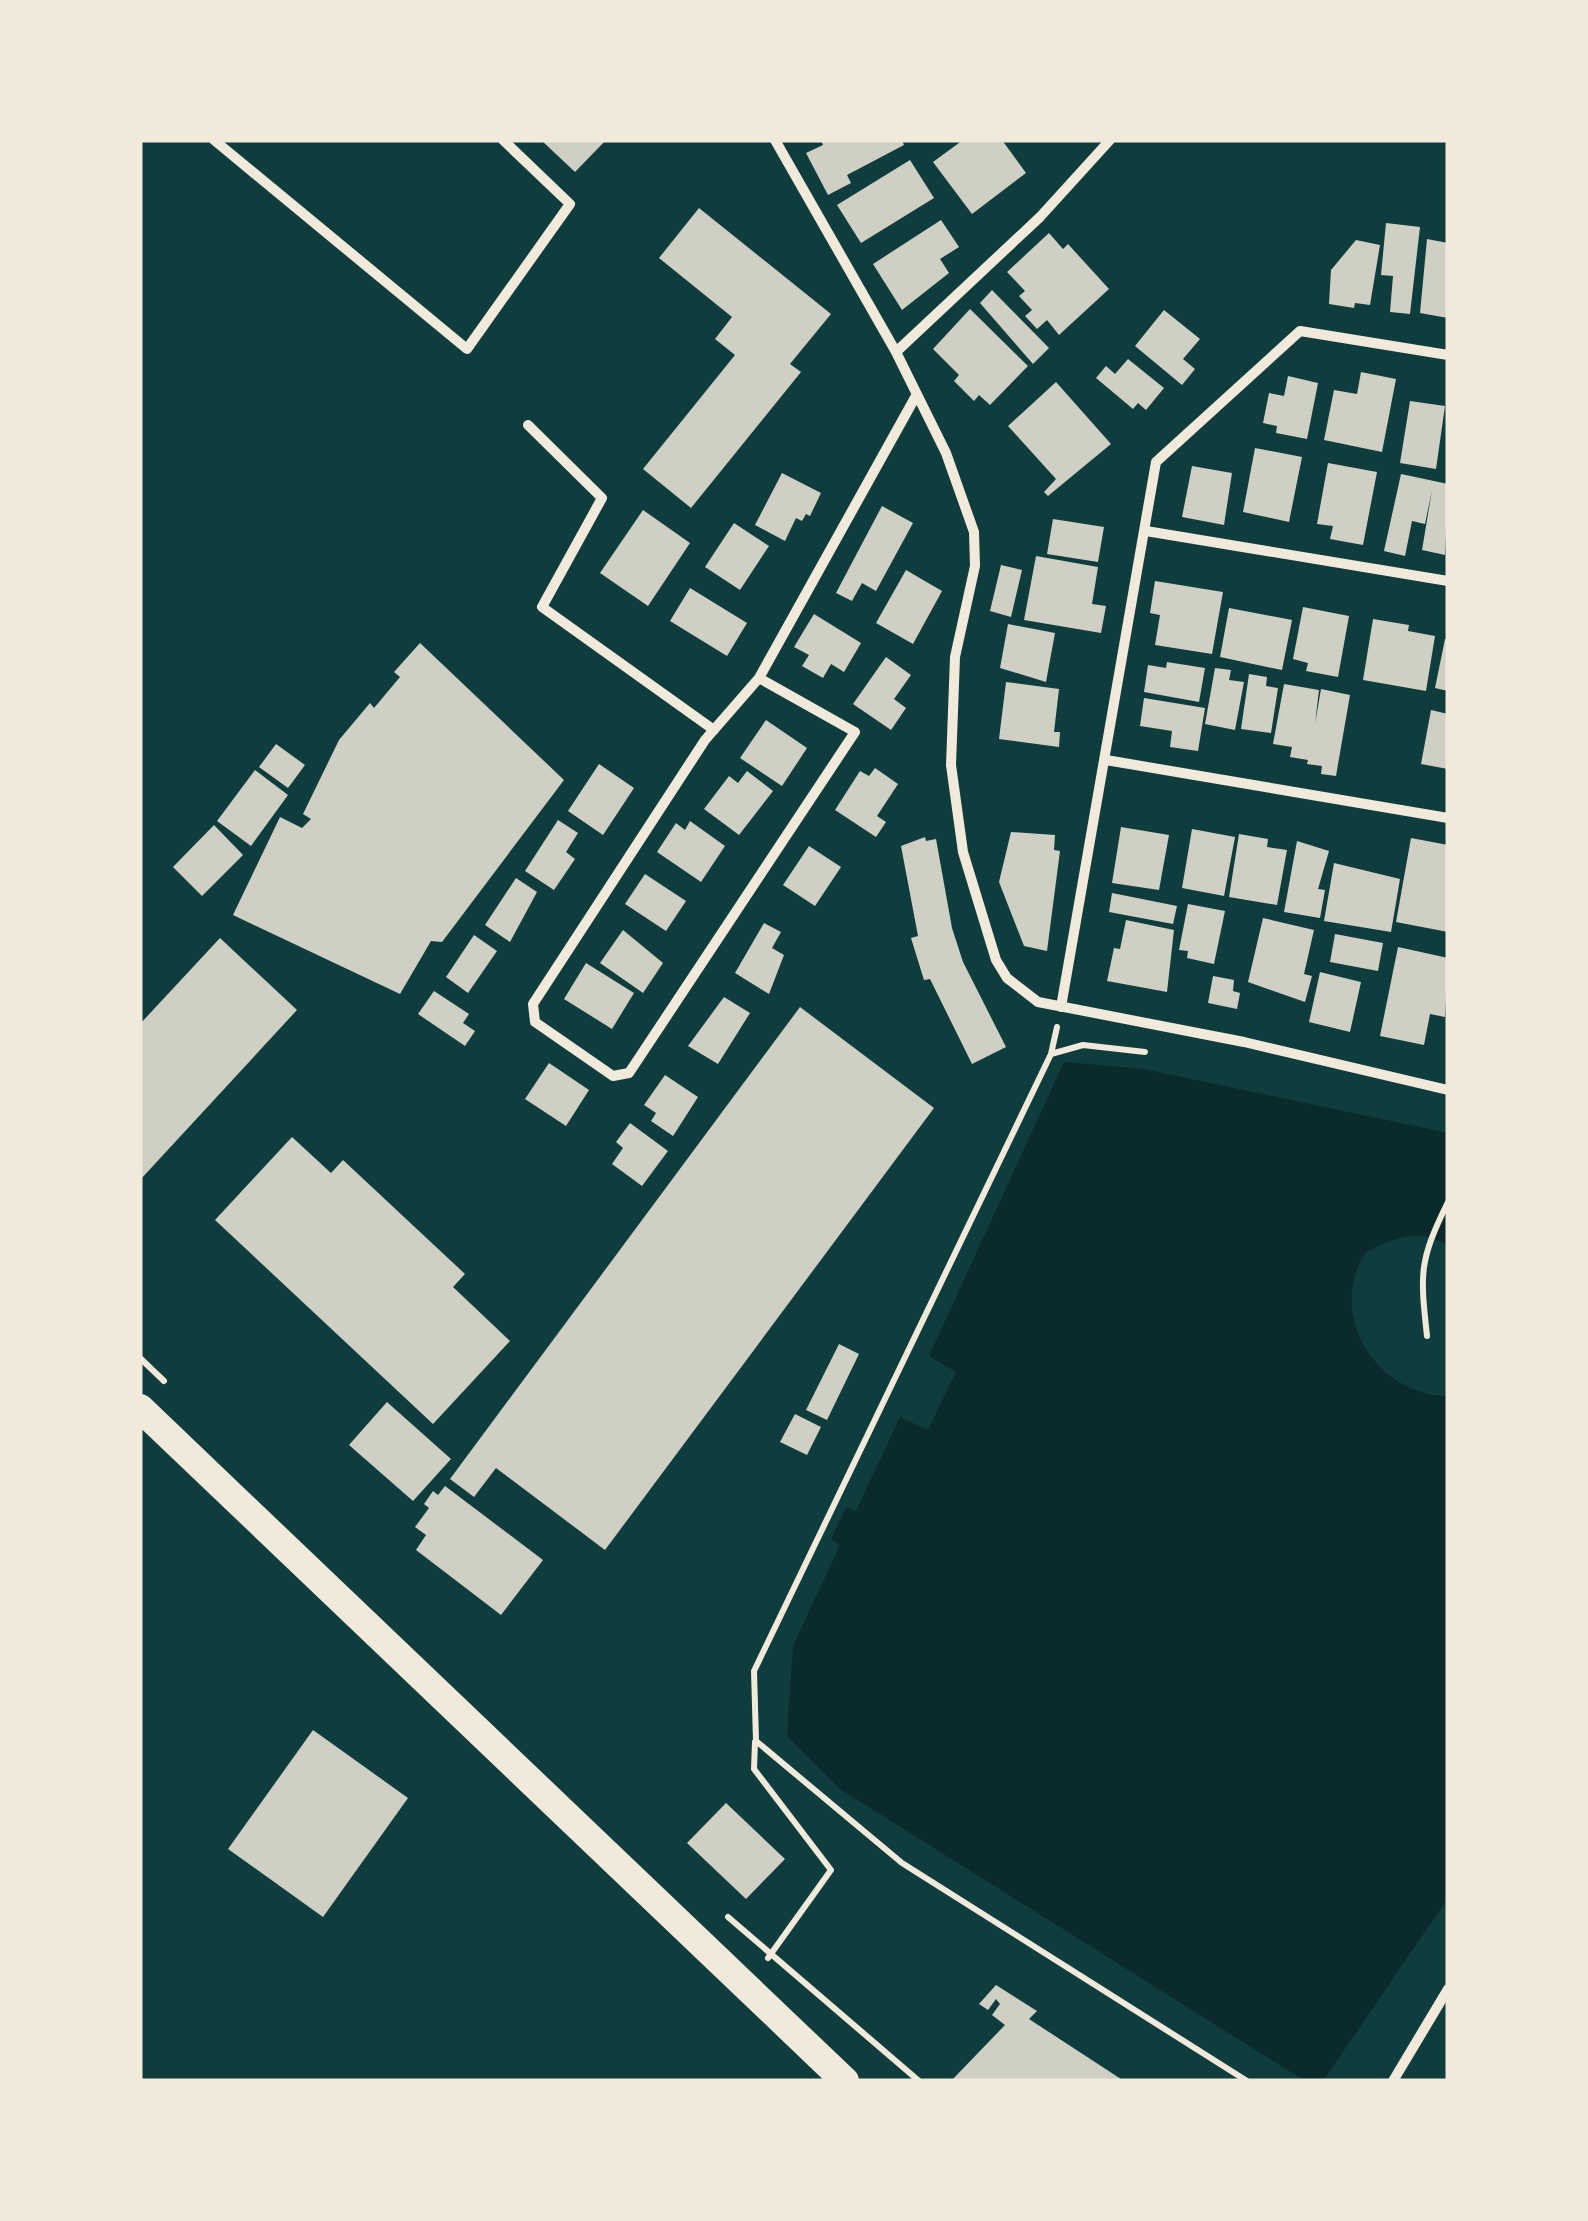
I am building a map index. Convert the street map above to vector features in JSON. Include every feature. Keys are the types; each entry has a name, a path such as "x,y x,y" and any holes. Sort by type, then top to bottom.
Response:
{"highway":[{"path":"140,1408 845,2081"}],"street":[{"path":"214,140 467,350 570,204 503,140"},
{"path":"774,140 896,352 946,454 974,532 976,566 955,657 950,726 954,806 991,945 1007,978 1024,996 1061,1007 1244,1042 1448,1090"},
{"path":"896,352 1040,217 1110,140"},
{"path":"1061,1007 1156,462 1300,331 1448,355"},
{"path":"759,678 855,732 629,1073 614,1076 535,1022 533,1004 714,730 759,678 917,394"},
{"path":"528,426 602,498 542,608 714,730"},
{"path":"1146,530 1448,581"},
{"path":"1106,760 1448,818"},
{"path":"1393,2081 1448,1990"}],"path":[{"path":"746,1988 831,1870 754,1769 754,1672 1051,1054 1061,1007"},
{"path":"1051,1054 1083,1045 1162,1054"},
{"path":"1427,1336 1420,1289 1425,1249 1448,1202"},
{"path":"756,1741 902,1862 1246,2081"}],"water":[{"path":"1064,1062 1144,1069 1448,1133 1448,1246 1417,1236 1397,1239 1366,1252 1355,1276 1352,1301 1355,1325 1365,1348 1380,1367 1423,1392 1448,1396 1448,1898 1323,2081 1305,2081 840,1789 787,1736 793,1646 840,1545 831,1539 846,1507 856,1511 900,1417 928,1430 956,1372 929,1356"}],"building":[{"path":"541,140 606,140 575,172"},
{"path":"821,140 902,140 904,145 847,175 851,183 828,195 806,153 823,145"},
{"path":"963,140 1002,140 1026,173 972,214 933,162"},
{"path":"910,160 934,198 861,243 837,205"},
{"path":"699,208 831,314 790,364 801,372 691,508 643,469 735,355 715,339 732,317 659,258"},
{"path":"941,220 959,247 940,259 949,273 902,310 873,264"},
{"path":"1386,223 1420,227 1410,314 1390,312 1393,276 1381,275"},
{"path":"1049,233 1063,249 1068,244 1109,289 1059,335 1047,320 1037,329 1025,316 1032,310 1019,296 1025,291 1007,272"},
{"path":"1427,239 1448,243 1448,318 1420,313"},
{"path":"1356,240 1380,245 1370,305 1355,303 1354,308 1329,304 1331,270"},
{"path":"992,290 1049,348 1033,364 980,303"},
{"path":"970,309 1028,366 990,405 979,395 974,401 954,381 959,375 933,349"},
{"path":"1164,310 1200,339 1183,359 1195,369 1182,385 1135,346"},
{"path":"1128,359 1164,388 1146,410 1138,403 1133,409 1096,378 1106,366 1115,374"},
{"path":"1361,372 1396,379 1382,452 1324,440 1334,390 1357,394"},
{"path":"1288,376 1318,383 1307,439 1276,433 1277,426 1263,423 1269,393 1284,396"},
{"path":"1056,382 1111,444 1048,496 1044,492 1056,479 1008,426"},
{"path":"1410,401 1445,406 1436,469 1400,463"},
{"path":"1255,448 1302,457 1289,522 1243,512"},
{"path":"1328,463 1377,472 1363,545 1330,539 1333,526 1317,524"},
{"path":"1192,466 1232,473 1224,525 1182,517"},
{"path":"782,473 821,493 810,516 806,514 802,521 796,518 785,541 755,525"},
{"path":"1401,474 1448,484 1445,555 1422,550 1432,490 1425,524 1412,521 1405,556 1384,551"},
{"path":"882,506 913,523 876,591 862,583 852,601 836,593"},
{"path":"643,510 690,543 648,606 600,573"},
{"path":"1053,519 1104,527 1098,562 1047,554"},
{"path":"734,523 769,546 740,590 705,567"},
{"path":"1036,556 1098,567 1092,604 1106,606 1101,633 1024,620"},
{"path":"1001,565 1022,570 1011,617 990,611"},
{"path":"906,570 942,591 913,644 876,623"},
{"path":"1155,581 1223,592 1212,654 1155,645 1160,615 1150,613"},
{"path":"690,588 747,623 727,656 670,621"},
{"path":"1303,607 1349,616 1338,677 1306,671 1308,663 1293,659"},
{"path":"1229,608 1292,620 1282,670 1220,657"},
{"path":"814,614 861,643 844,672 831,664 823,678 802,666 809,655 794,647"},
{"path":"1373,619 1409,625 1408,631 1435,636 1426,691 1363,680"},
{"path":"1008,624 1055,633 1046,682 1000,668"},
{"path":"1445,639 1448,640 1448,691 1435,688"},
{"path":"420,643 564,780 442,942 431,941 400,994 233,915 280,817 302,828 311,819 303,814 339,740 370,703 374,708 400,677 394,672"},
{"path":"886,657 911,675 894,699 906,708 891,730 853,704"},
{"path":"1167,662 1205,668 1199,702 1144,692 1148,665 1166,668"},
{"path":"1215,668 1231,670 1229,680 1244,682 1235,730 1205,724"},
{"path":"1249,674 1267,677 1266,686 1278,688 1271,733 1241,729"},
{"path":"1006,682 1059,689 1054,732 1060,732 1059,747 999,739"},
{"path":"1284,684 1319,690 1315,724 1321,689 1350,695 1336,776 1321,774 1322,766 1307,764 1308,760 1290,757 1292,747 1273,744"},
{"path":"1144,698 1205,708 1198,751 1170,747 1172,731 1140,726"},
{"path":"1431,710 1448,714 1448,769 1421,764"},
{"path":"766,720 807,748 782,786 740,758"},
{"path":"276,744 305,765 288,788 259,767"},
{"path":"599,764 634,788 603,835 568,811"},
{"path":"875,768 898,784 877,816 886,822 876,837 835,810 860,771 869,776"},
{"path":"255,770 288,795 251,846 217,821"},
{"path":"747,771 773,791 739,835 704,809 729,776 738,783"},
{"path":"558,820 578,833 566,852 575,859 554,890 525,871"},
{"path":"690,821 725,846 701,882 657,852 676,823 685,830"},
{"path":"214,825 243,855 202,896 173,867"},
{"path":"1121,827 1169,835 1159,890 1112,883"},
{"path":"1192,829 1235,837 1224,896 1182,888"},
{"path":"1011,832 1055,835 1054,850 1060,851 1047,951 1024,946 999,882"},
{"path":"1239,834 1268,839 1267,847 1287,850 1277,905 1229,897"},
{"path":"925,837 926,841 936,839 952,928 963,962 1006,1047 972,1064 930,979 924,980 911,938 918,936 901,846"},
{"path":"1411,838 1448,845 1448,932 1396,922"},
{"path":"1297,841 1329,851 1318,889 1325,890 1320,918 1284,912"},
{"path":"809,846 841,867 815,906 783,885"},
{"path":"1334,863 1400,879 1391,932 1324,921"},
{"path":"645,874 686,901 666,931 625,904"},
{"path":"516,878 537,892 510,942 485,925"},
{"path":"1112,893 1177,906 1173,924 1109,912"},
{"path":"1188,904 1225,911 1214,964 1187,958 1188,951 1179,950"},
{"path":"1263,918 1314,930 1304,974 1312,976 1305,1002 1248,982"},
{"path":"1126,920 1174,930 1167,992 1107,981 1114,948 1120,949"},
{"path":"764,923 781,932 772,948 784,955 769,994 735,973"},
{"path":"623,930 663,963 643,993 600,963"},
{"path":"1335,934 1383,943 1378,971 1330,962"},
{"path":"474,935 497,951 468,993 446,977"},
{"path":"220,938 297,1010 140,1180 140,1024"},
{"path":"1398,947 1448,958 1445,1017 1430,1014 1424,1045 1380,1036"},
{"path":"586,963 634,993 612,1029 564,999"},
{"path":"1320,972 1361,982 1350,1032 1309,1022"},
{"path":"1213,976 1234,980 1233,991 1240,993 1237,1009 1208,1003"},
{"path":"434,991 469,1014 463,1023 475,1031 465,1046 418,1014"},
{"path":"724,997 750,1013 718,1064 688,1046"},
{"path":"800,1007 934,1108 605,1550 496,1468 474,1497 450,1479"},
{"path":"549,1063 589,1090 566,1126 525,1099"},
{"path":"665,1075 698,1097 673,1136 651,1121 656,1113 644,1105"},
{"path":"630,1123 668,1151 642,1186 612,1164 623,1148 616,1142"},
{"path":"292,1137 331,1173 343,1160 465,1274 453,1287 510,1341 433,1424 215,1220"},
{"path":"839,1344 859,1354 827,1420 806,1410"},
{"path":"387,1402 451,1459 413,1501 349,1445"},
{"path":"795,1414 821,1427 807,1455 780,1442"},
{"path":"445,1486 543,1560 501,1615 416,1550 426,1535 415,1527 429,1508 424,1504 433,1491 438,1495"},
{"path":"313,1730 408,1798 323,1917 228,1849"},
{"path":"726,1803 785,1859 746,1899 687,1843"},
{"path":"996,1985 1037,2011 1029,2019 1124,2081 951,2081 1005,2025 992,2015 1000,2004 996,1999 988,2010 979,2004"}]}
